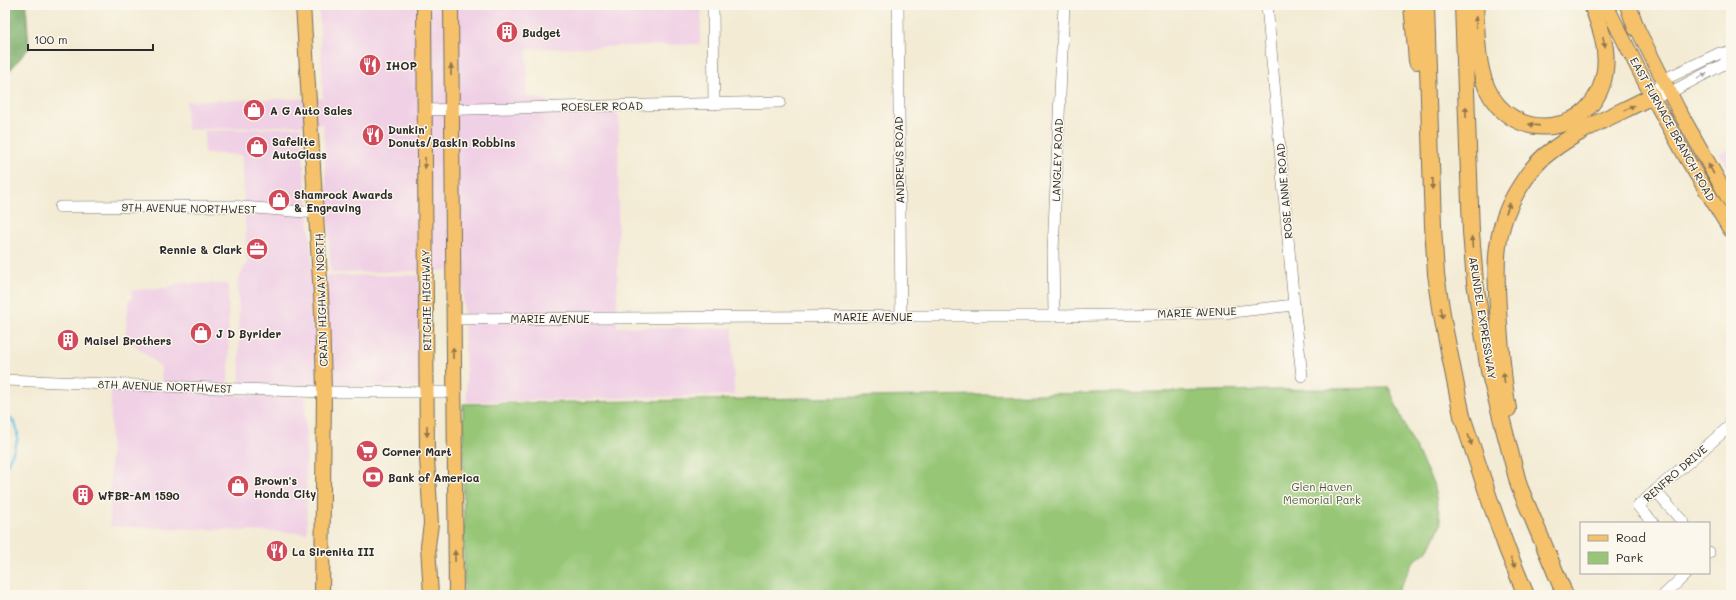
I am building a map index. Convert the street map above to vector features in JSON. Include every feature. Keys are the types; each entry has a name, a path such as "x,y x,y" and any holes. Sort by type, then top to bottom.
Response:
{"highway":[{"path":"1412,5 1422,133 1431,152"},
{"path":"1426,5 1436,274 1443,321 1462,416 1507,549 1526,595"},
{"name":"ARUNDEL EXPRESSWAY","path":"1463,5 1467,146 1475,282 1489,371 1519,486 1565,595"},
{"path":"1475,5 1481,70 1486,87 1494,100 1502,110 1513,118 1531,126 1551,126 1559,125 1583,114 1599,93 1605,70 1606,53 1601,27 1592,5"},
{"path":"1627,5 1636,28"},
{"path":"1519,486 1515,434 1508,408 1501,354 1496,275 1498,238 1502,222 1511,200 1530,171 1550,151 1574,136 1652,96"}],"main road":[{"name":"CRAIN HIGHWAY NORTH","path":"303,5 317,213 324,392 322,595"},
{"name":"RITCHIE HIGHWAY","path":"424,5 427,458 431,524 428,546 431,595"},
{"path":"451,5 456,595"},
{"name":"EAST FURNACE BRANCH ROAD","path":"1606,5 1652,96 1687,159 1731,231"},
{"name":"EAST FURNACE BRANCH ROAD","path":"1636,28 1669,93 1731,203"}],"street":[{"path":"713,5 714,104"},
{"name":"ANDREWS ROAD","path":"898,5 901,316"},
{"name":"LANGLEY ROAD","path":"1054,316 1053,251 1064,5"},
{"name":"ROSE ANNE ROAD","path":"1267,5 1294,305 1302,376"},
{"path":"1720,53 1731,54 1724,64 1669,93 1652,96 1663,80 1720,53"},
{"name":"ROESLER ROAD","path":"425,110 780,102"},
{"name":"9TH AVENUE NORTHWEST","path":"60,207 232,206 317,213"},
{"name":"MARIE AVENUE","path":"453,319 1054,316 1223,313 1294,305"},
{"name":"8TH AVENUE NORTHWEST","path":"5,380 324,392 454,392"},
{"path":"1731,411 1731,418"},
{"name":"RENFRO DRIVE","path":"1652,522 1638,506 1731,425"},
{"path":"1656,491 1683,522"},
{"path":"1664,595 1686,574"}],"shaded area":[{"path":"319,5 702,5 700,44 527,49 526,96 619,115 617,327 733,328 734,395 467,402 462,270 331,273 323,124 187,130 186,101 323,98"},
{"path":"301,127 313,276 419,275 423,387 240,384 238,280 247,263 242,155 204,153 205,131"},
{"path":"1731,148 1731,174 1720,154"},
{"path":"180,283 228,284 229,371 226,395 305,396 307,533 110,526 111,391 162,391 161,367 125,337 129,300 132,299 132,290 166,288"}],"green space":[{"path":"5,5 26,5 29,48 5,76"},
{"name":"Glen Haven Memorial Park","path":"1389,388 1408,433 1433,483 1441,524 1429,549 1413,562 1398,591 1398,595 464,595 463,404"}],"waterway":[{"path":"5,413 16,426 18,433 16,446 5,468"}],"place":[{"name":"Budget","path":"507,32"},
{"name":"IHOP","path":"370,65"},
{"name":"A G Auto Sales","path":"254,110"},
{"name":"Dunkin' Donuts/Baskin Robbins","path":"373,135"},
{"name":"Safelite AutoGlass","path":"257,147"},
{"name":"Shamrock Awards & Engraving","path":"279,200"},
{"name":"Rennie & Clark","path":"257,249"},
{"name":"J D Byrider","path":"201,333"},
{"name":"Maisel Brothers","path":"68,340"},
{"name":"Corner Mart","path":"367,451"},
{"name":"Bank of America","path":"373,477"},
{"name":"Brown's Honda City","path":"238,486"},
{"name":"WFBR-AM 1590","path":"83,495"},
{"name":"La Sirenita III","path":"277,551"}]}
